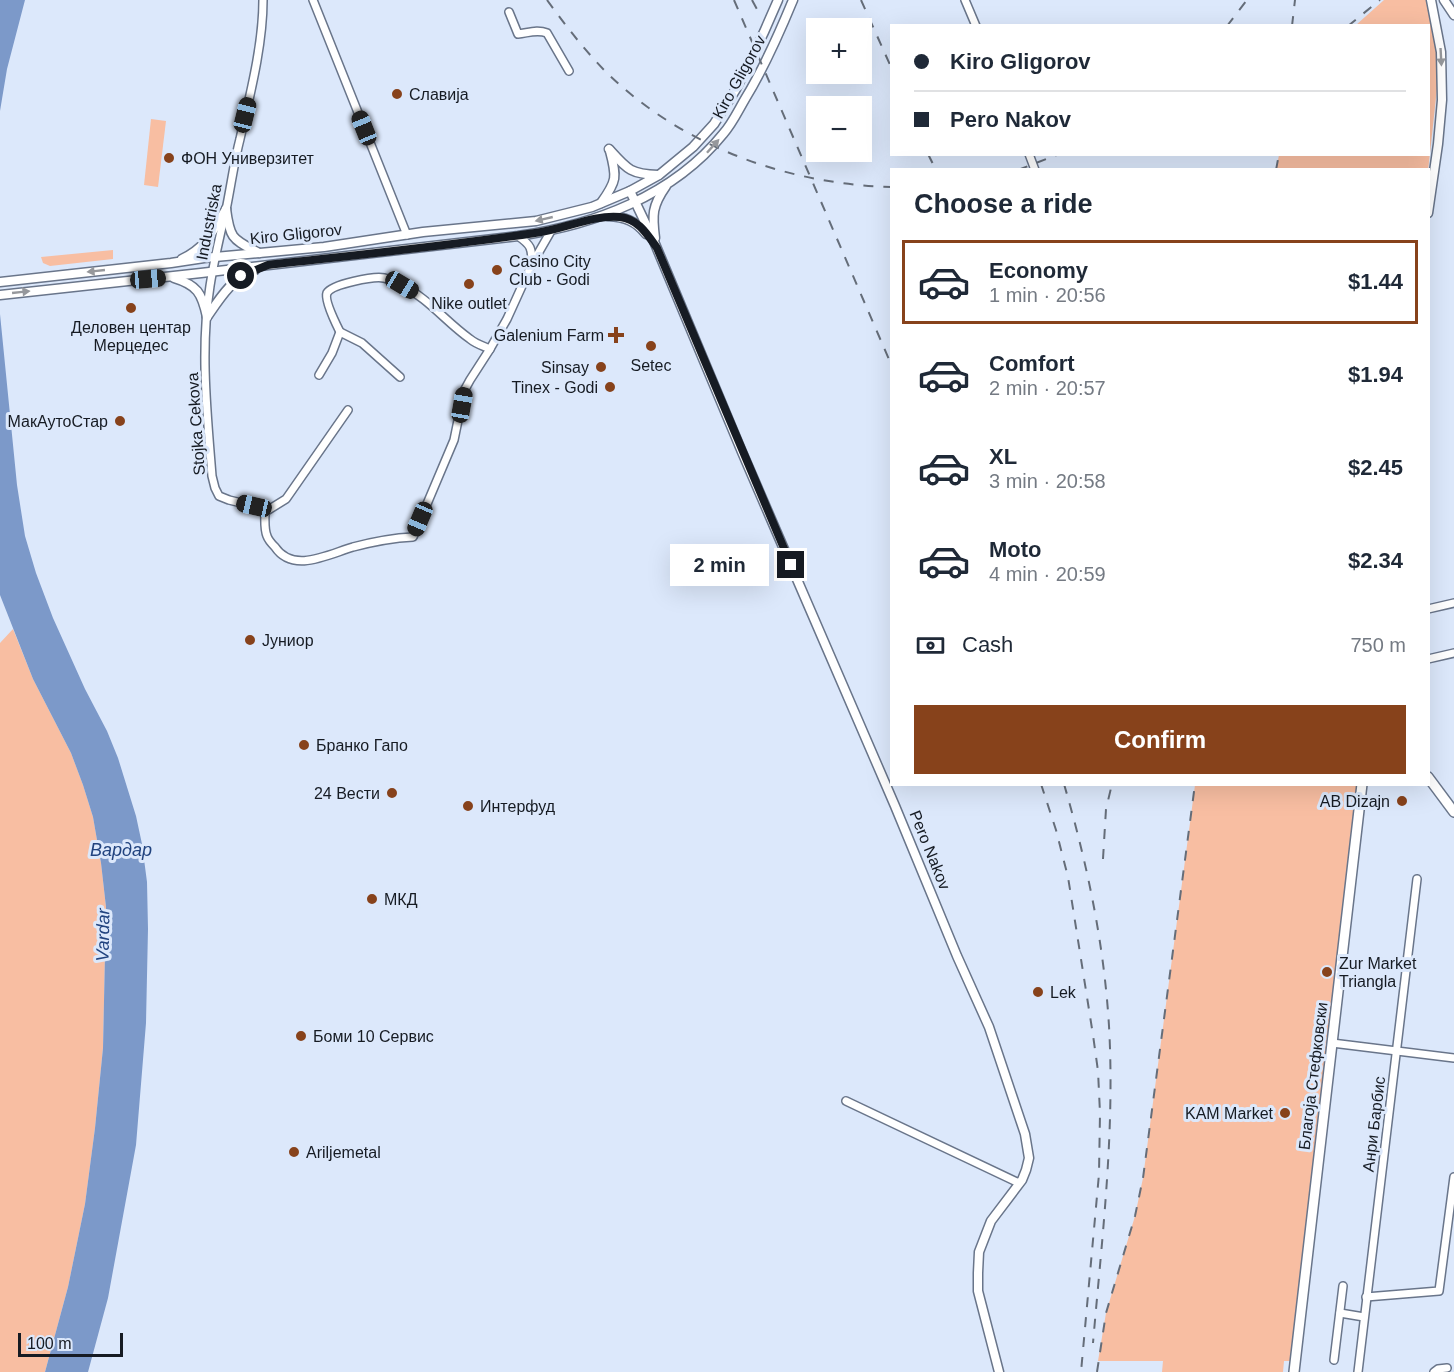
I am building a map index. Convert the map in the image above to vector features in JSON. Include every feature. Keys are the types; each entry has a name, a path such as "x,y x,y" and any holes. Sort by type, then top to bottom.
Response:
{"main road":[{"path":"1430,780 1454,811"},
{"name":"Благоја Стефковски","path":"1294,1372 1362,786"}],"street":[{"name":"Industriska","path":"213,272 259,44 263,20 263,0"},
{"path":"313,0 406,235"},
{"name":"Kiro Gligorov","path":"0,282 324,247 406,235 536,221 592,207 630,191 659,175 693,147 714,124 741,79 778,0"},
{"name":"Kiro Gligorov","path":"0,295 518,236 551,231 605,216 668,183 705,155 732,122 772,50 793,0"},
{"path":"965,0 975,24"},
{"path":"1430,194 1442,100 1441,52 1431,0"},
{"path":"1444,0 1454,15"},
{"path":"509,12 518,34 533,31 547,33 569,71"},
{"path":"600,203 612,187 614,179 615,171 609,149 626,168 644,174 659,175"},
{"path":"657,248 653,210 668,183"},
{"path":"630,191 657,248"},
{"path":"226,209 231,233 236,241 259,254"},
{"path":"171,263 190,255 202,246 226,209"},
{"path":"605,216 625,218 635,223 641,227 657,248"},
{"path":"348,410 286,499 265,512 267,536 278,553 289,559 304,561 322,558 382,540 412,537 454,440 464,391 507,319 532,264 551,231"},
{"path":"518,236 530,247 532,264"},
{"name":"Pero Nakov","path":"657,248 998,1050 1025,1134 1029,1158 1026,1170 992,1221 979,1252 978,1291 999,1372"},
{"path":"207,317 224,291 241,276 268,265"},
{"name":"Stojka Cekova","path":"213,272 208,299 205,344 206,402 212,476 219,496 229,501 254,506 265,512"},
{"path":"171,276 193,286 205,307 207,317"},
{"path":"400,377 362,343 340,332 326,298 330,289 366,279 384,278 419,295 471,341 490,349"},
{"path":"319,375 332,353 340,332"},
{"path":"1430,609 1454,603"},
{"path":"1430,659 1454,653"},
{"name":"Анри Барбис","path":"1358,1372 1417,879"},
{"path":"1332,1043 1454,1058"},
{"path":"846,1101 1019,1183"},
{"path":"1366,1297 1439,1291 1454,1177"},
{"path":"1334,1360 1343,1286"},
{"path":"1340,1314 1364,1317"},
{"path":"1434,1372 1446,1368"}],"shaded area":[{"path":"1384,0 1431,0 1441,52 1430,153 1430,24 1357,24"},
{"path":"151,119 166,121 158,187 144,185"},
{"path":"1279,156 1430,156 1428,168 1276,168"},
{"path":"113,250 113,259 50,266 43,263 41,257"},
{"path":"13,629 33,679 71,753 83,785 93,817 106,907 103,1048 95,1128 85,1204 68,1287 45,1372 0,1372 0,643"},
{"path":"1195,786 1360,786 1296,1361 1284,1361 1283,1372 1162,1372 1163,1361 1098,1361 1106,1313 1135,1216 1143,1178"}],"water":[{"path":"0,0 25,0 7,69 0,111"},
{"name":"Вардар","path":"0,314 17,485 25,536 53,618 118,758 136,816 147,882 146,1023 136,1145 108,1298 88,1372 45,1372 68,1287 85,1204 95,1128 103,1048 106,907 93,817 83,785 71,753 33,679 0,595"}],"railway":[{"path":"547,0 608,74 638,100 670,122 704,141 739,157 776,169 852,184 890,187"},
{"path":"734,0 890,362"},
{"path":"752,0 760,15"},
{"path":"861,0 890,65"},
{"path":"1229,24 1247,0"},
{"path":"1292,24 1295,0"},
{"path":"1350,24 1380,0"},
{"path":"929,156 935,168"},
{"path":"1023,168 1054,156"},
{"path":"1276,168 1279,156"},
{"path":"1042,786 1068,877 1098,1071 1099,1174 1081,1372"},
{"path":"1065,786 1080,843 1099,934 1109,1026 1109,1145 1093,1343"},
{"path":"1103,859 1106,809 1112,786"},
{"path":"1097,1372 1106,1313 1135,1216 1143,1178 1195,786"}],"place":[{"name":"Славија","path":"397,94"},
{"name":"ФОН Универзитет","path":"169,158"},
{"name":"Casino City Club - Godi","path":"497,270"},
{"name":"Nike outlet","path":"469,284"},
{"name":"Деловен центар Мерцедес","path":"131,308"},
{"name":"Galenium Farm","path":"616,335"},
{"name":"Setec","path":"651,346"},
{"name":"Sinsay","path":"601,367"},
{"name":"Tinex - Godi","path":"610,387"},
{"name":"МакАутоСтар","path":"120,421"},
{"name":"Јуниор","path":"250,640"},
{"name":"Бранко Гапо","path":"304,745"},
{"name":"24 Вести","path":"392,793"},
{"name":"AB Dizajn","path":"1402,801"},
{"name":"Интерфуд","path":"468,806"},
{"name":"МКД","path":"372,899"},
{"name":"Zur Market Triangla","path":"1327,972"},
{"name":"Lek","path":"1038,992"},
{"name":"Боми 10 Сервис","path":"301,1036"},
{"name":"KAM Market","path":"1285,1113"},
{"name":"Ariljemetal","path":"294,1152"}],"route":[{"path":"241,276 268,265 551,231 605,216 632,221 641,227 657,248 791,565"}],"water label":[{"name":"Vardar","path":"103,935"}]}
